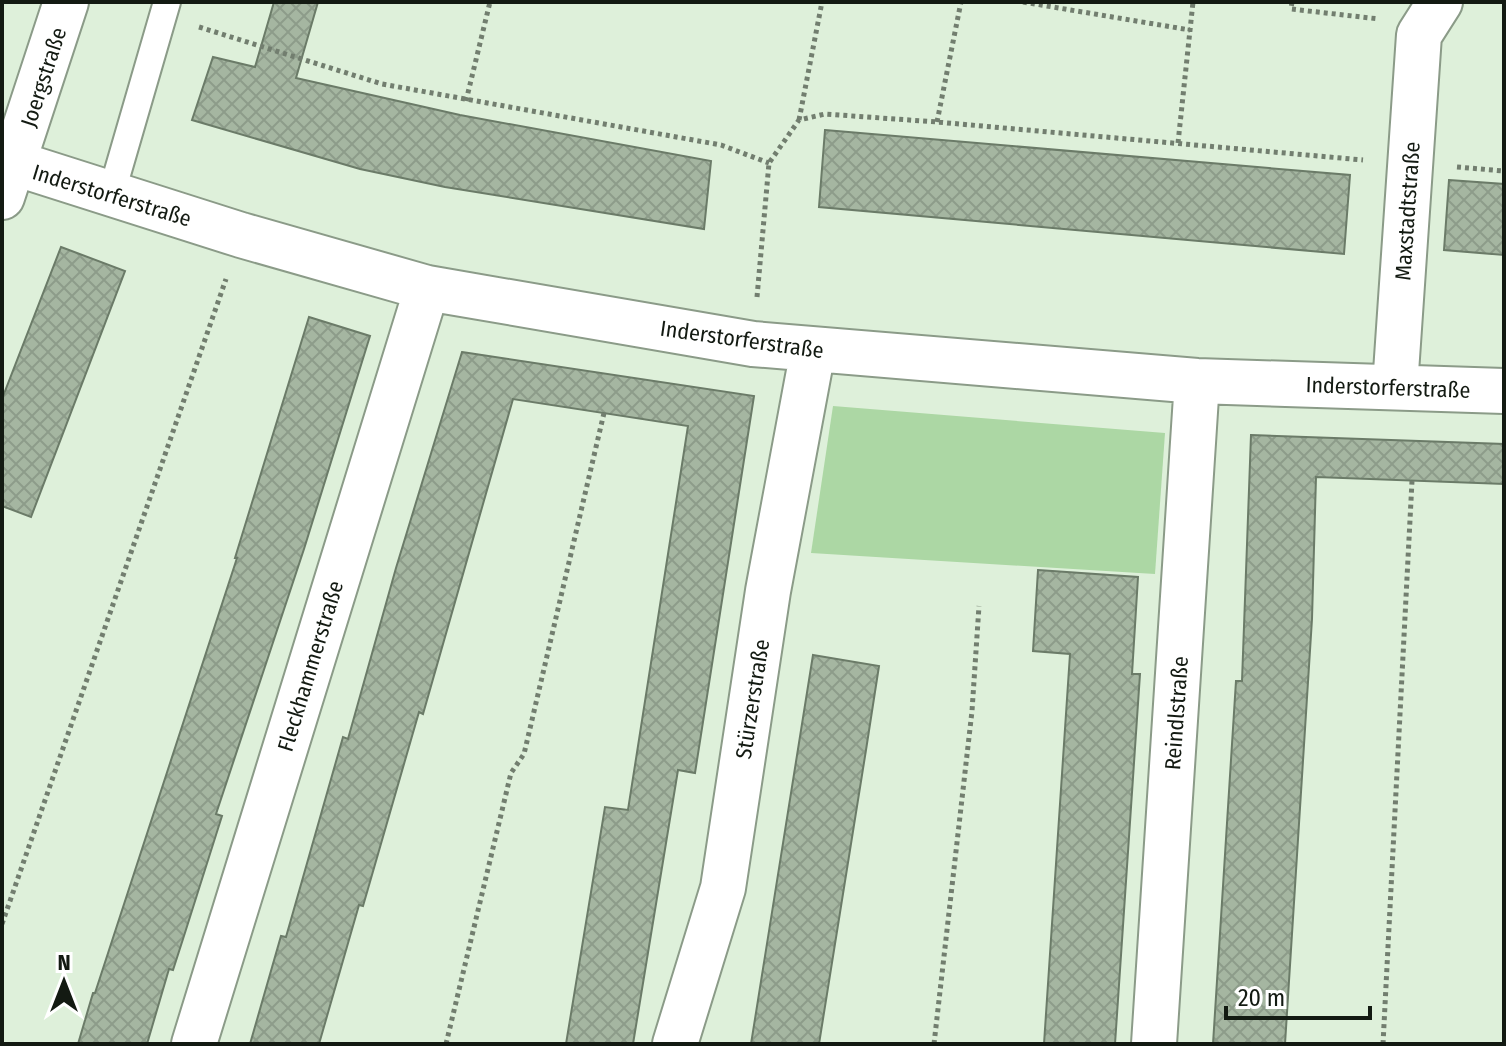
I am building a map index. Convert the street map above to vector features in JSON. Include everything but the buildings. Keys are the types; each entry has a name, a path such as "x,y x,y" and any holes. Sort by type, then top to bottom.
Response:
{"street":[{"name":"Joergstraße","path":"6,173 66,2"},
{"name":"Maxstadtstraße","path":"1395,387 1421,13"},
{"name":"Inderstorferstraße","path":"6,173 111,195 427,288 753,344 1197,381 1504,391"},
{"name":"Fleckhammerstraße","path":"194,1044 427,288"},
{"name":"Stürzerstraße","path":"675,1044 723,888 768,591 813,350"},
{"name":"Reindlstraße","path":"1154,1044 1197,381"}],"lane":[{"path":"111,195 166,9"}],"path":[{"path":"466,101 490,2"},
{"path":"753,344 769,163 799,120 822,2"},
{"path":"937,122 961,2"},
{"path":"1023,2 1190,30"},
{"path":"1178,143 1193,2"},
{"path":"1292,2 1291,9 1383,19 1421,13"},
{"path":"166,9 382,84 721,145 769,163"},
{"path":"799,120 825,114 1410,163"},
{"path":"2,924 241,235"},
{"path":"446,1044 511,773 524,754 604,413"},
{"path":"1383,1044 1412,481"},
{"path":"934,1044 972,711 979,606"}],"green space":[{"path":"833,406 1165,433 1155,574 811,553"}]}
